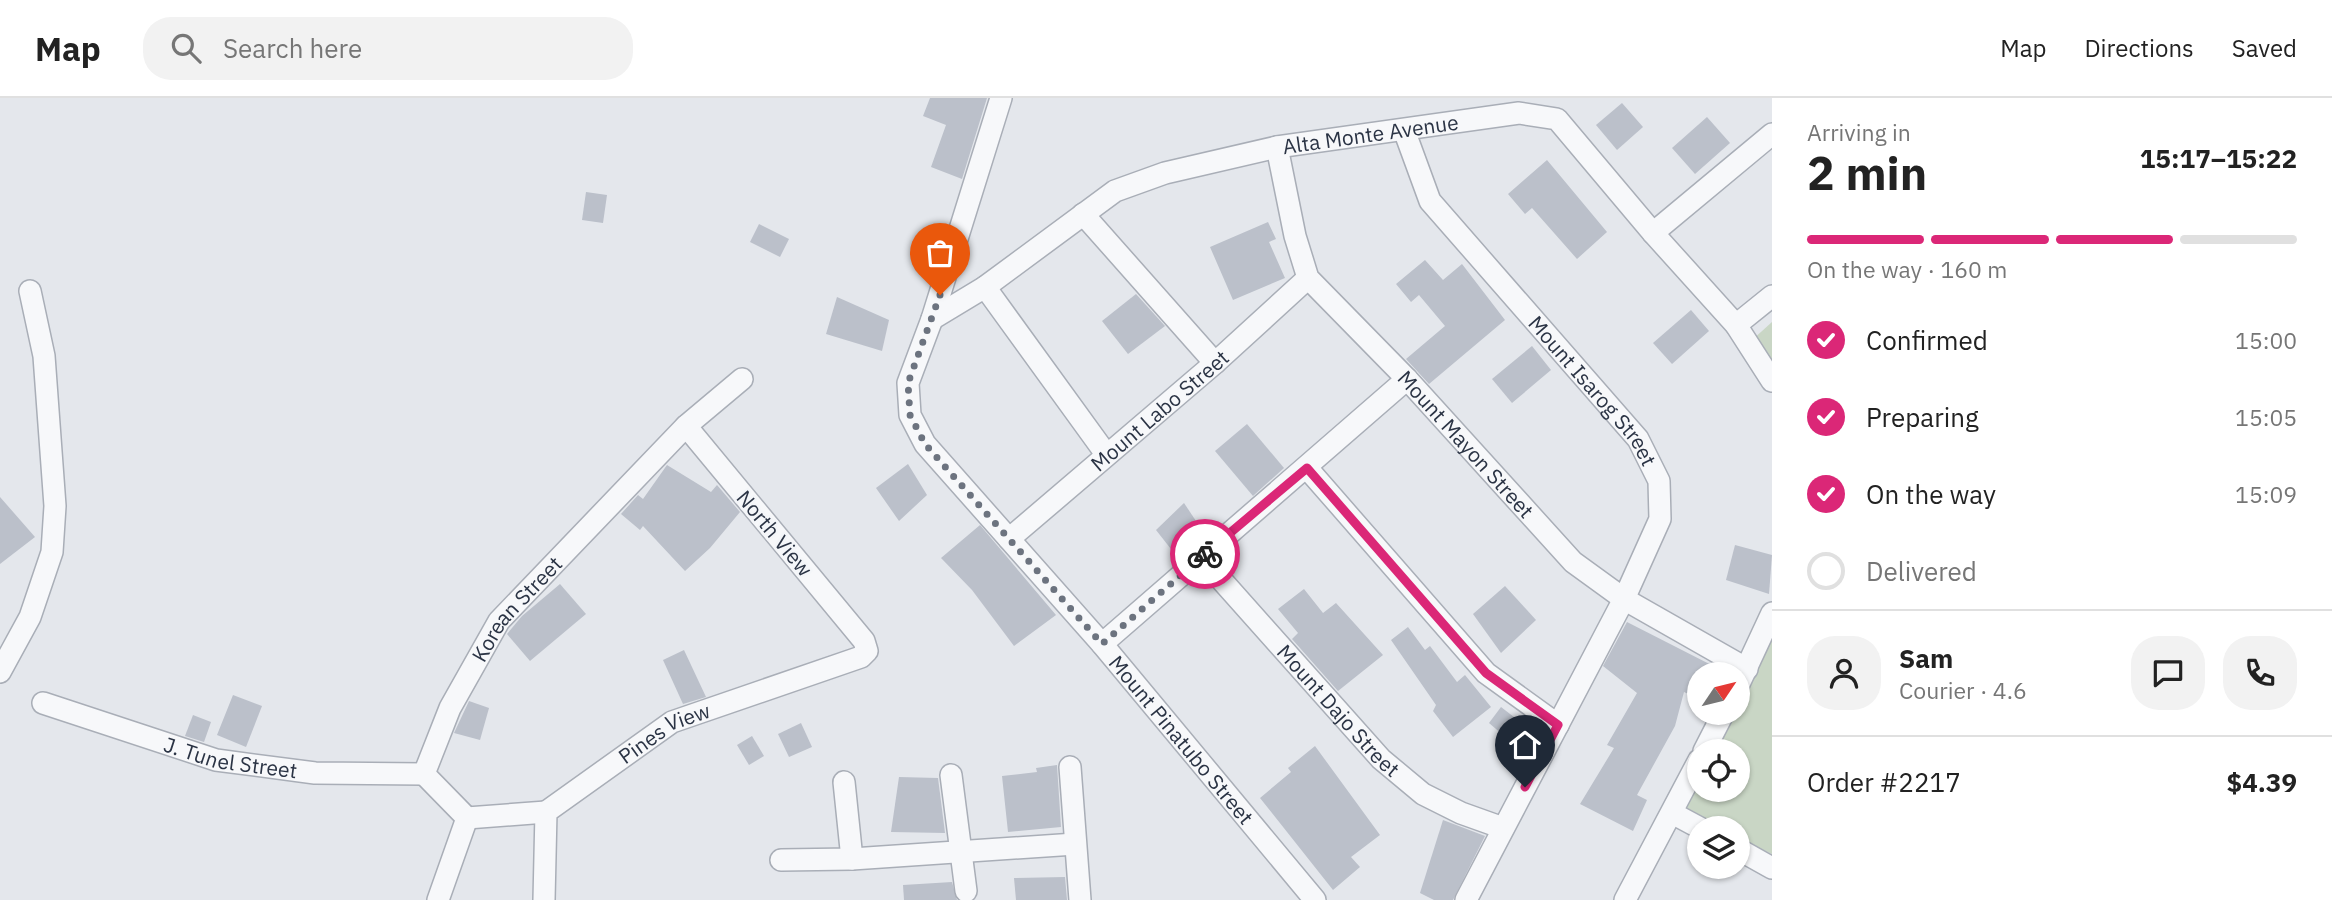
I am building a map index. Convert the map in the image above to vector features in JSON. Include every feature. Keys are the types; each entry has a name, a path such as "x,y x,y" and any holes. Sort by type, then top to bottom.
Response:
{"street":[{"name":"Mount Pinatubo Street","path":"1001,98 932,319 908,383 910,415 925,444 1102,644 1315,900"},
{"name":"Alta Monte Avenue","path":"932,319 985,287 1115,191 1165,173 1277,147 1404,130 1474,117 1519,113 1557,119 1653,233 1736,325 1772,381"},
{"name":"Mount Isarog Street","path":"1404,130 1430,201 1638,439 1659,481 1660,519 1624,599 1466,900"},
{"path":"1653,233 1772,134"},
{"name":"Mount Mayon Street","path":"1277,147 1295,236 1308,278 1406,379 1573,562 1718,662"},
{"path":"1083,214 1215,363"},
{"name":"Mount Labo Street","path":"1009,538 1215,363 1308,278"},
{"path":"985,287 1106,454"},
{"path":"0,672 30,617 52,552 55,506 44,356 30,291"},
{"path":"1736,325 1772,296"},
{"name":"Korean Street","path":"425,774 450,708 499,621 686,426 742,379"},
{"path":"1102,644 1406,379"},
{"name":"North View","path":"686,426 864,641"},
{"path":"1307,468 1486,673 1558,725"},
{"name":"Mount Dajo Street","path":"1201,557 1381,759 1423,794 1461,813 1503,828"},
{"path":"1749,662 1772,613"},
{"name":"Pines View","path":"546,812 673,722 861,657 867,651 864,641"},
{"name":"J. Tunel Street","path":"43,703 216,760 315,774 425,774"},
{"path":"1070,767 1080,900"},
{"path":"425,774 467,818"},
{"path":"951,775 966,891"},
{"path":"844,782 852,859"},
{"path":"1625,900 1687,784"},
{"path":"467,818 546,812 544,900"},
{"path":"1672,813 1687,821"},
{"path":"438,900 467,818"},
{"path":"781,860 852,859 1075,844"},
{"path":"1750,856 1772,868"}],"green space":[{"path":"1772,322 1772,371 1751,341"},
{"path":"1772,628 1772,854 1750,844 1750,816 1691,816 1680,811 1687,797 1687,802 1750,802 1750,739 1716,739 1723,725 1750,725 1750,672"}],"building":[{"path":"930,98 987,98 962,179 931,167 946,125 923,116"},
{"path":"1622,103 1643,127 1617,150 1596,125"},
{"path":"1707,117 1730,143 1695,174 1672,148"},
{"path":"1547,160 1607,232 1577,259 1532,208 1525,214 1508,194"},
{"path":"586,192 607,195 603,223 582,220"},
{"path":"1268,222 1276,239 1269,242 1285,278 1233,300 1210,247"},
{"path":"759,224 789,239 780,257 750,242"},
{"path":"1425,260 1443,280 1462,264 1505,320 1429,384 1406,359 1445,326 1419,295 1411,302 1396,284"},
{"path":"1136,294 1165,326 1128,354 1102,321"},
{"path":"837,297 889,320 882,351 826,334"},
{"path":"1691,310 1709,331 1672,364 1653,343"},
{"path":"1532,346 1551,370 1512,403 1492,379"},
{"path":"1247,424 1284,468 1253,496 1215,451"},
{"path":"908,464 927,495 899,521 876,488"},
{"path":"667,465 711,492 717,485 740,512 710,548 685,571 643,526 640,530 621,514 638,495 643,499"},
{"path":"0,497 35,537 0,564"},
{"path":"1184,503 1204,533 1178,558 1156,530"},
{"path":"980,525 1056,615 1014,646 972,590 941,558"},
{"path":"1735,545 1772,555 1769,594 1726,580"},
{"path":"560,584 586,614 530,661 507,634 522,616"},
{"path":"1505,586 1536,620 1501,653 1473,614"},
{"path":"1304,589 1323,613 1336,603 1383,655 1338,691 1292,639 1298,633 1278,609"},
{"path":"1627,622 1705,662 1687,662 1687,693 1684,692 1675,726 1637,795 1647,800 1633,831 1580,804 1614,748 1607,745 1637,693 1603,666"},
{"path":"1408,627 1425,650 1430,646 1457,682 1465,675 1491,707 1453,737 1433,711 1436,705 1391,640"},
{"path":"684,650 706,697 683,704 663,660"},
{"path":"233,695 262,706 246,747 217,735"},
{"path":"469,701 489,708 480,740 454,733"},
{"path":"1501,707 1523,724 1510,741 1489,723"},
{"path":"193,715 211,722 204,742 185,736"},
{"path":"801,723 812,747 789,757 778,734"},
{"path":"752,736 764,756 749,765 737,745"},
{"path":"1315,746 1380,835 1351,857 1360,867 1333,890 1260,798 1291,772 1288,768"},
{"path":"1057,765 1061,827 1008,832 1002,776 1037,772 1036,768"},
{"path":"899,777 938,778 945,833 891,832"},
{"path":"1443,820 1485,836 1453,900 1434,900 1420,893"},
{"path":"1065,877 1067,900 1016,900 1014,878"},
{"path":"952,882 957,900 904,900 903,885"}],"way so far":[{"path":"940,295 908,383 910,415 925,444 1102,644 1205,554"}],"route":[{"path":"1205,554 1307,468 1486,673 1558,725 1525,787"}]}
